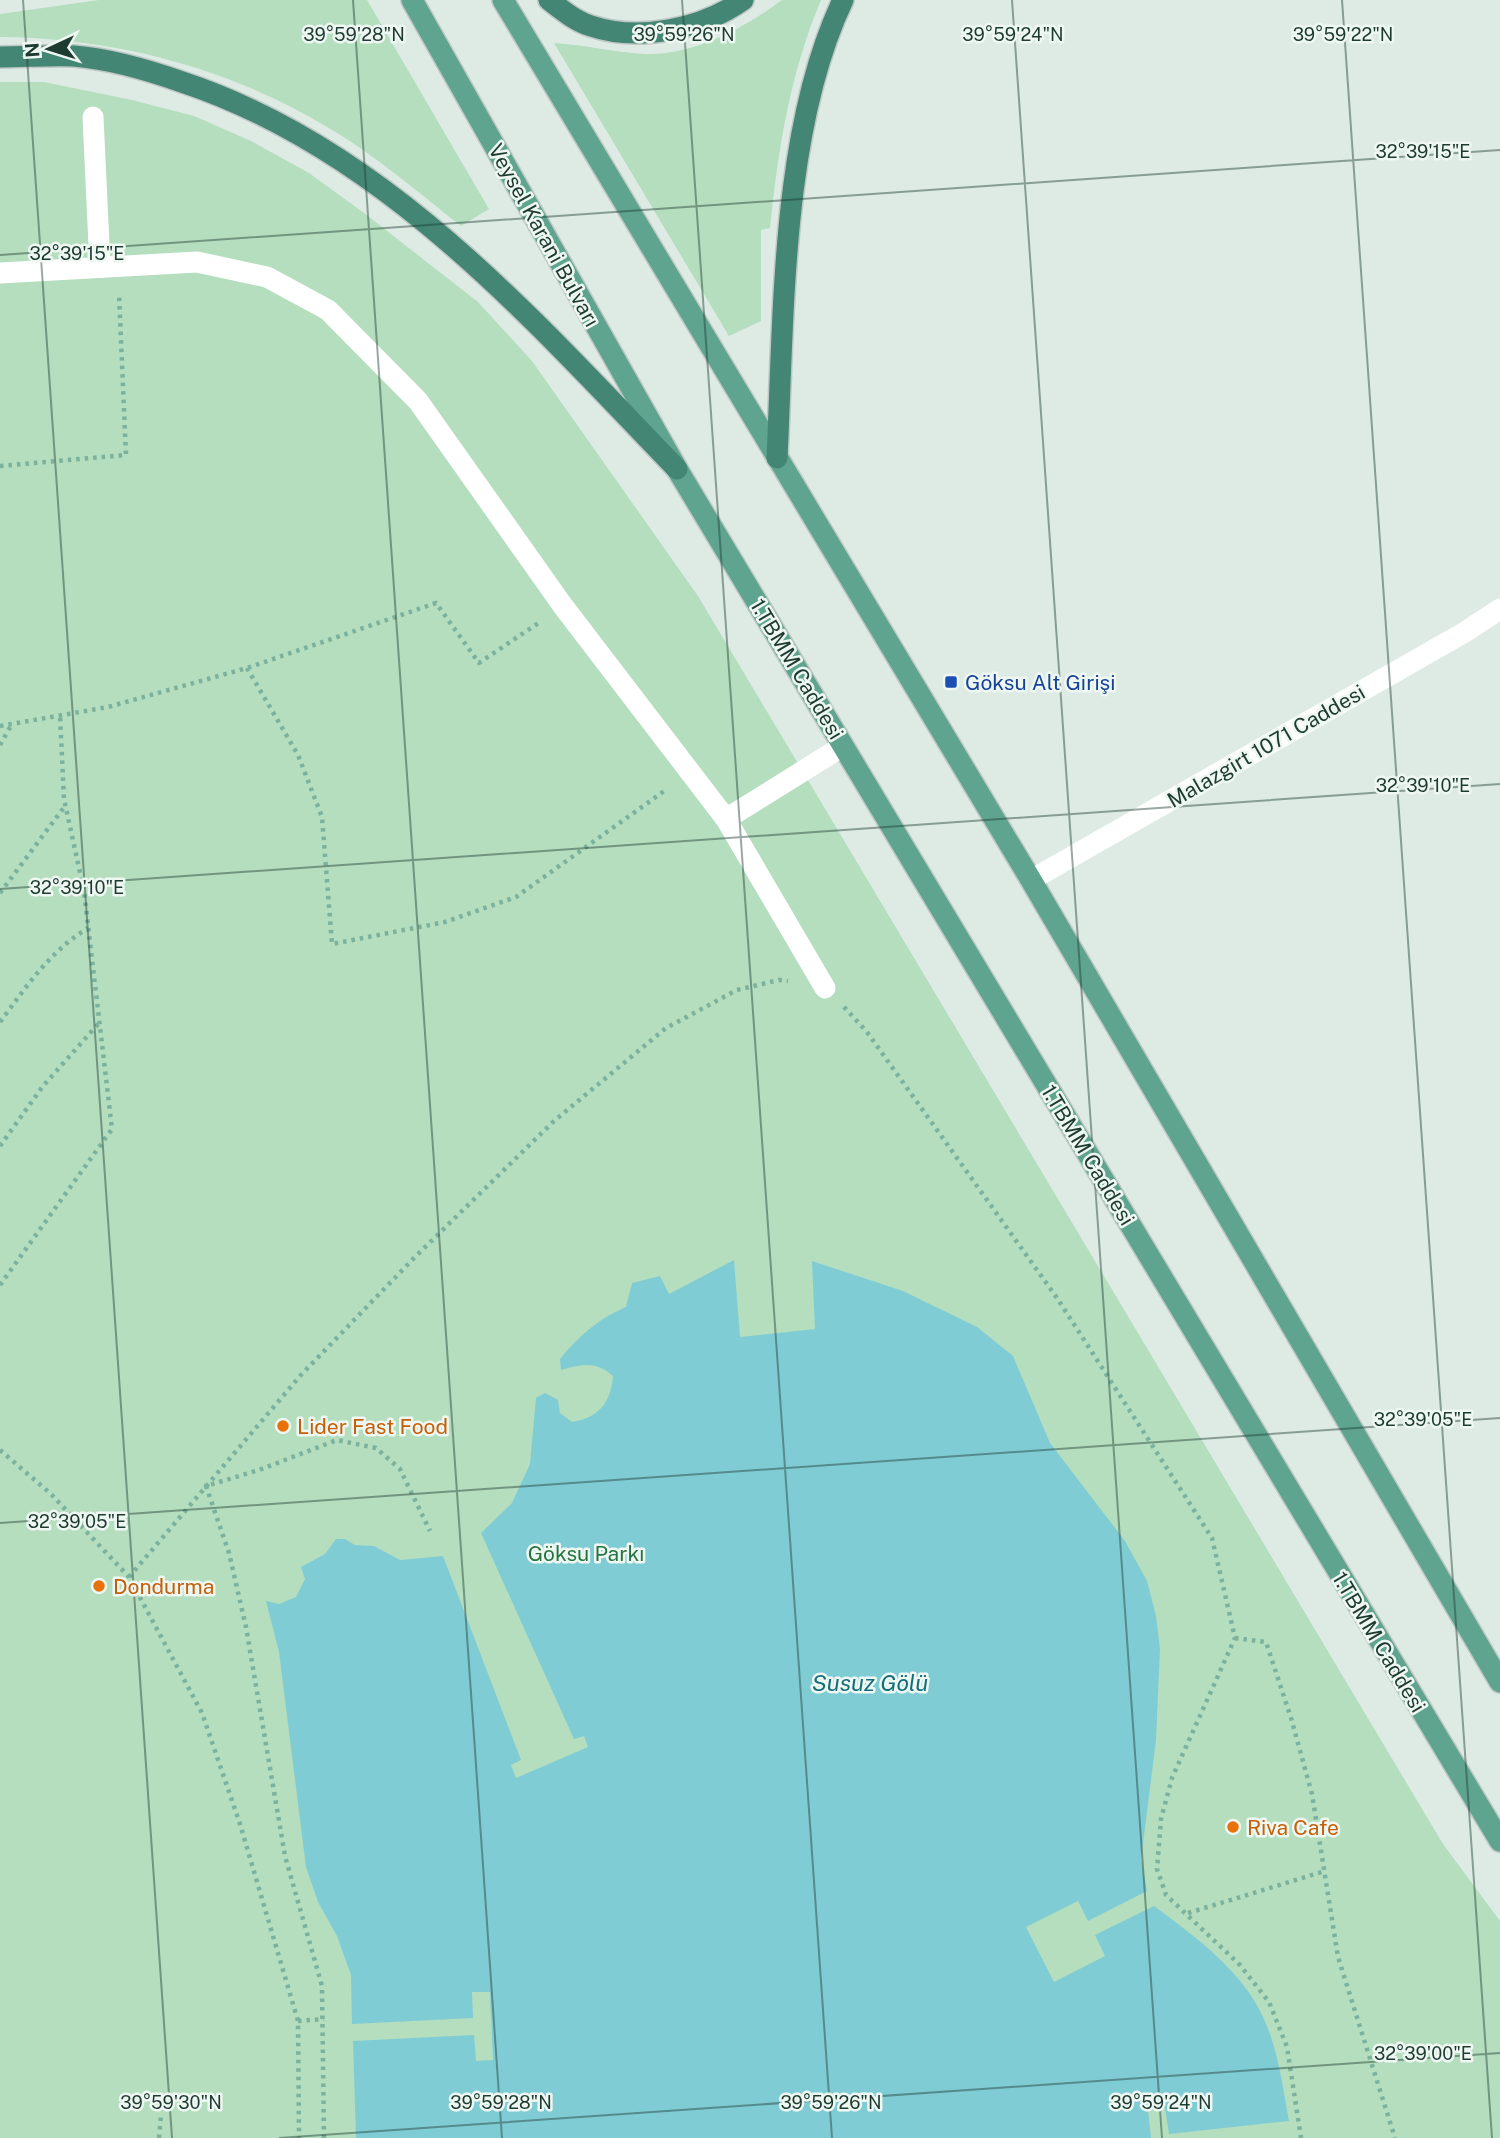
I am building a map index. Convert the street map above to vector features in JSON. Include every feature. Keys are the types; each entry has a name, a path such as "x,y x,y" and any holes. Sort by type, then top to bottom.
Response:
{"highway":[{"path":"549,0 569,16 591,26 638,32 665,31 687,25 743,0"},
{"path":"777,458 786,259 804,123 830,27 843,0"},
{"path":"0,57 75,57 146,69 214,92 268,117 319,147 365,176 471,262 531,317 677,469"}],"main road":[{"name":"Veysel Karani Bulvarı","path":"412,0 677,469"},
{"path":"503,0 1031,880 1500,1682"},
{"name":"1.TBMM Caddesi","path":"677,469 1500,1841"}],"street":[{"path":"93,117 109,266"},
{"path":"0,273 197,262 267,277 328,310 418,401 563,606 726,819 825,988"},
{"name":"Malazgirt 1071 Caddesi","path":"1031,880 1465,632 1500,609"},
{"path":"726,819 843,746"}],"path":[{"path":"0,466 126,455 109,266"},
{"path":"0,726 108,707 247,668 436,603 479,663 563,606"},
{"path":"247,668 298,755 322,817 331,944 445,922 516,897 691,772"},
{"path":"0,1285 112,1129 88,928 65,806 60,715"},
{"path":"0,745 13,723"},
{"path":"0,893 65,806"},
{"path":"0,1023 62,944 88,928"},
{"path":"129,1577 300,1376 415,1257 554,1121 666,1028 737,990 779,980 825,988 867,1032 1057,1298 1212,1538 1235,1638 1172,1778 1161,1819 1157,1869 1166,1895 1240,1965 1269,2002 1287,2047 1301,2138"},
{"path":"0,1146 43,1086 100,1022"},
{"path":"206,1486 259,1471 337,1440 376,1448 400,1469 429,1531"},
{"path":"0,1450 51,1494 129,1577 202,1713 244,1836 298,2021 299,2138"},
{"path":"206,1486 229,1553 246,1627 285,1856 323,1986 324,2138"},
{"path":"1235,1638 1266,1642 1292,1718 1312,1794 1322,1872 1338,1957 1395,2138"},
{"path":"1188,1913 1322,1872"},
{"path":"298,2021 324,2019"},
{"path":"159,2138 161,2114"}],"green space":[{"path":"99,0 367,0 489,209 461,226 380,162 329,128 291,107 212,73 129,50 86,43 0,37 0,14"},
{"path":"782,0 821,0 793,84 777,170 770,228 761,230 761,321 729,336 554,43 644,54 681,50 735,30"},
{"name":"Göksu Parkı","path":"0,82 44,82 132,100 194,116 251,141 309,173 478,302 532,361 698,596 1443,1844 1500,1921 1500,2138 0,2138"}],"water":[{"name":"Susuz Gölü","path":"734,1260 740,1337 815,1329 812,1261 903,1291 977,1327 1013,1356 1050,1443 1125,1541 1147,1581 1156,1616 1160,1649 1156,1740 1141,1859 1147,1891 1088,1921 1078,1901 1026,1927 1054,1982 1105,1956 1095,1935 1154,1906 1219,1958 1258,2007 1275,2049 1289,2121 1169,2134 1165,2108 1148,2110 1151,2138 356,2138 353,2041 474,2035 476,2061 493,2060 490,1992 472,1992 473,2018 352,2024 351,1975 337,1936 318,1902 306,1867 279,1652 266,1601 279,1604 296,1597 305,1579 301,1567 325,1554 336,1539 345,1539 355,1545 374,1546 400,1560 443,1556 521,1760 511,1765 516,1778 588,1747 584,1736 574,1739 481,1533 512,1503 530,1464 536,1398 545,1393 558,1400 560,1413 572,1422 596,1413 606,1401 613,1376 601,1368 588,1365 561,1370 560,1359 567,1350 598,1322 626,1307 632,1283 660,1276 669,1294"}],"place":[{"name":"Göksu Alt Girişi","path":"951,682"},
{"name":"Lider Fast Food","path":"283,1426"},
{"name":"Dondurma","path":"99,1586"},
{"name":"Riva Cafe","path":"1233,1827"}]}
